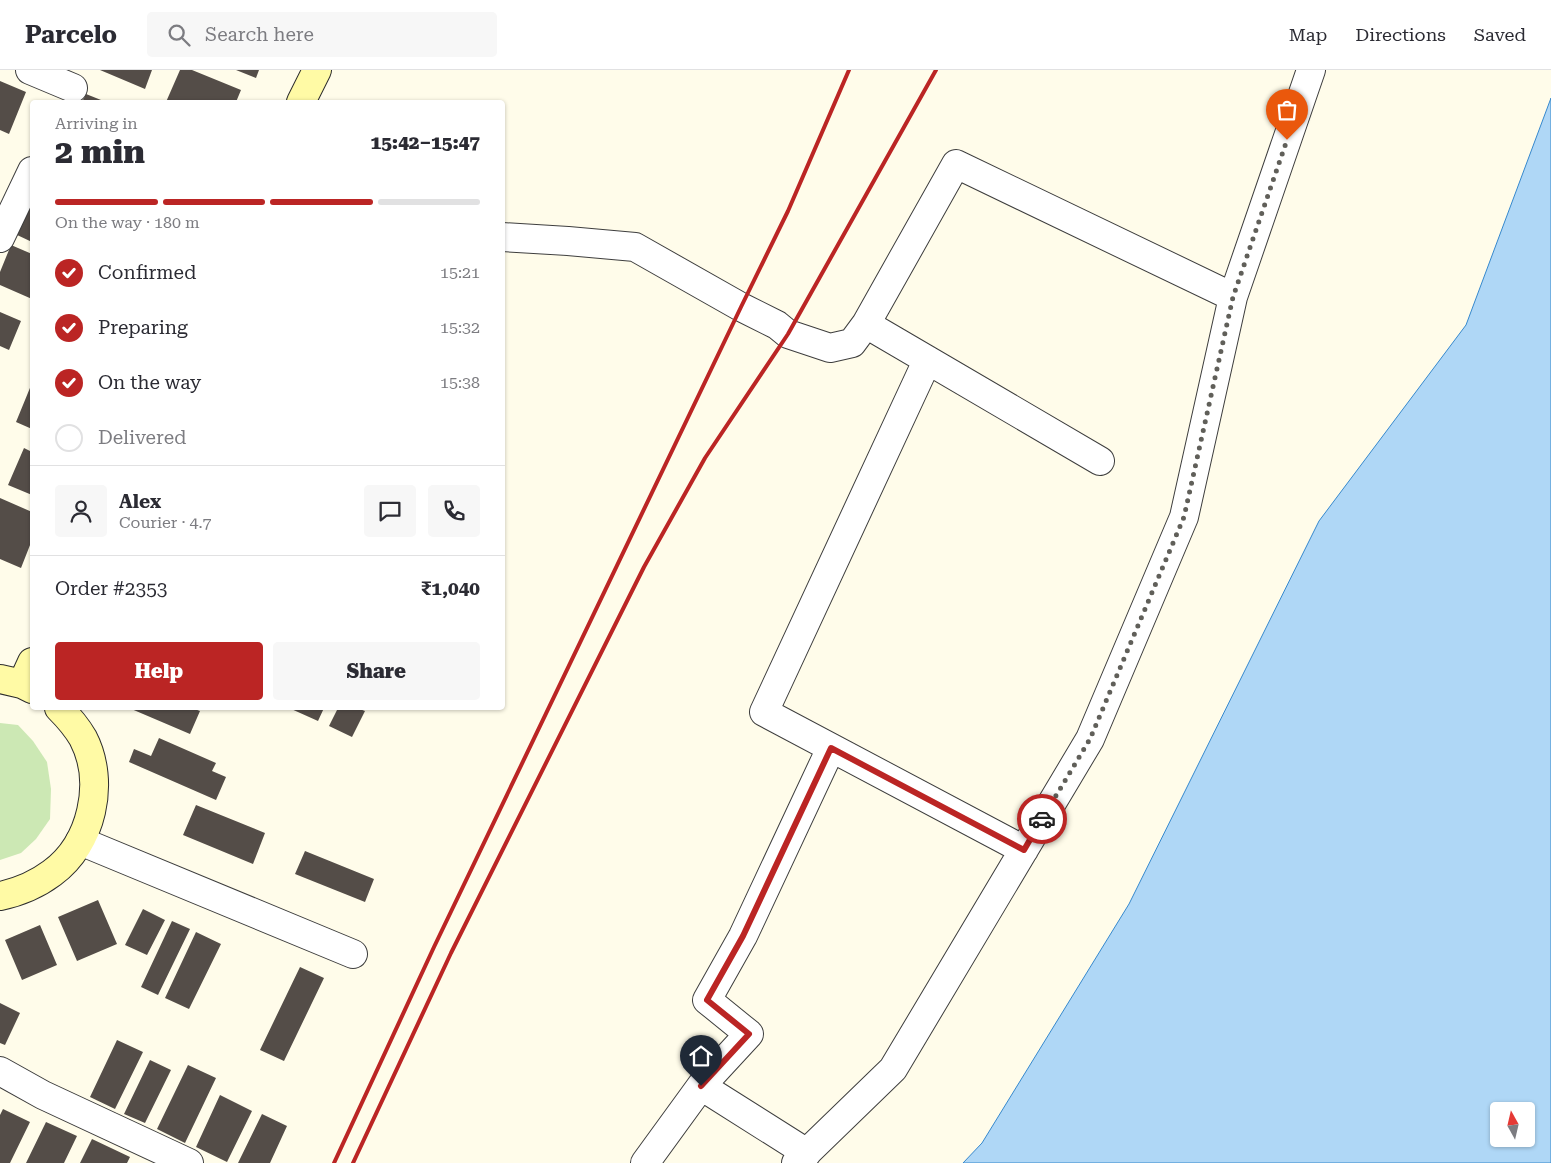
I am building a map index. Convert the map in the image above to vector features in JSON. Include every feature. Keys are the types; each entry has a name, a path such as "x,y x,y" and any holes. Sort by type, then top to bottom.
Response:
{"street":[{"path":"30,70 73,87"},
{"path":"302,100 317,70"},
{"path":"701,1086 802,1158 893,1069 1090,739 1184,517 1233,297 1311,70"},
{"path":"505,237 635,247 741,307 777,325 788,334 830,348 852,343 866,324 956,164 1233,297"},
{"path":"0,238 30,175"},
{"path":"866,324 1100,461"},
{"path":"927,361 764,712 1024,850"},
{"path":"0,896 18,892 54,872 68,858 80,841 89,822 93,802 94,780 92,766 84,740 62,710"},
{"path":"645,1163 701,1086 749,1034 707,1000 743,936 831,748"},
{"path":"80,841 353,954"},
{"path":"1,1074 189,1163"}],"green space":[{"path":"0,723 18,725 33,741 47,762 51,789 50,819 36,839 21,853 0,860"}],"water":[{"path":"1551,98 1551,1163 963,1163 982,1143 1129,904 1319,521 1466,325"}],"building":[{"path":"100,70 152,70 145,89"},
{"path":"180,70 192,70 241,90 237,100 167,100"},
{"path":"236,70 259,70 256,78"},
{"path":"0,81 26,92 9,134 0,130"},
{"path":"86,94 101,100 83,100"},
{"path":"30,199 30,241 15,234"},
{"path":"11,245 30,253 30,298 0,285 0,272"},
{"path":"0,312 21,321 9,350 0,346"},
{"path":"30,388 30,428 16,422"},
{"path":"24,448 30,451 30,494 8,485"},
{"path":"0,498 30,511 30,545 21,568 0,559"},
{"path":"134,710 200,711 190,734"},
{"path":"293,710 323,710 318,721"},
{"path":"337,710 365,711 352,737 329,726"},
{"path":"159,738 216,763 212,771 226,777 216,800 129,762 134,749 151,756"},
{"path":"196,805 265,833 253,864 183,835"},
{"path":"305,851 374,879 365,902 295,874"},
{"path":"98,900 117,944 77,961 58,917"},
{"path":"143,909 165,920 147,955 125,945"},
{"path":"172,921 190,929 158,995 141,987"},
{"path":"40,925 57,965 22,980 5,940"},
{"path":"196,932 221,944 189,1009 165,998"},
{"path":"300,967 324,978 284,1061 260,1050"},
{"path":"0,1003 20,1013 5,1045 0,1043"},
{"path":"117,1040 143,1052 115,1109 90,1097"},
{"path":"150,1060 171,1070 145,1123 124,1114"},
{"path":"188,1065 216,1078 185,1143 157,1129"},
{"path":"220,1095 252,1111 227,1162 196,1147"},
{"path":"3,1109 30,1122 10,1163 0,1163 0,1115"},
{"path":"262,1114 287,1126 270,1163 238,1163"},
{"path":"46,1122 77,1136 64,1163 26,1163"},
{"path":"92,1139 130,1157 127,1163 80,1163"}],"railway":[{"path":"334,1163 434,947 788,211 849,70"},
{"path":"353,1163 451,953 644,567 705,458 788,334 936,70"}],"way so far":[{"path":"1042,819 1090,739 1184,517 1233,297 1287,140"}],"route":[{"path":"701,1086 749,1034 707,1000 743,936 831,748 1024,850 1042,819"}]}
